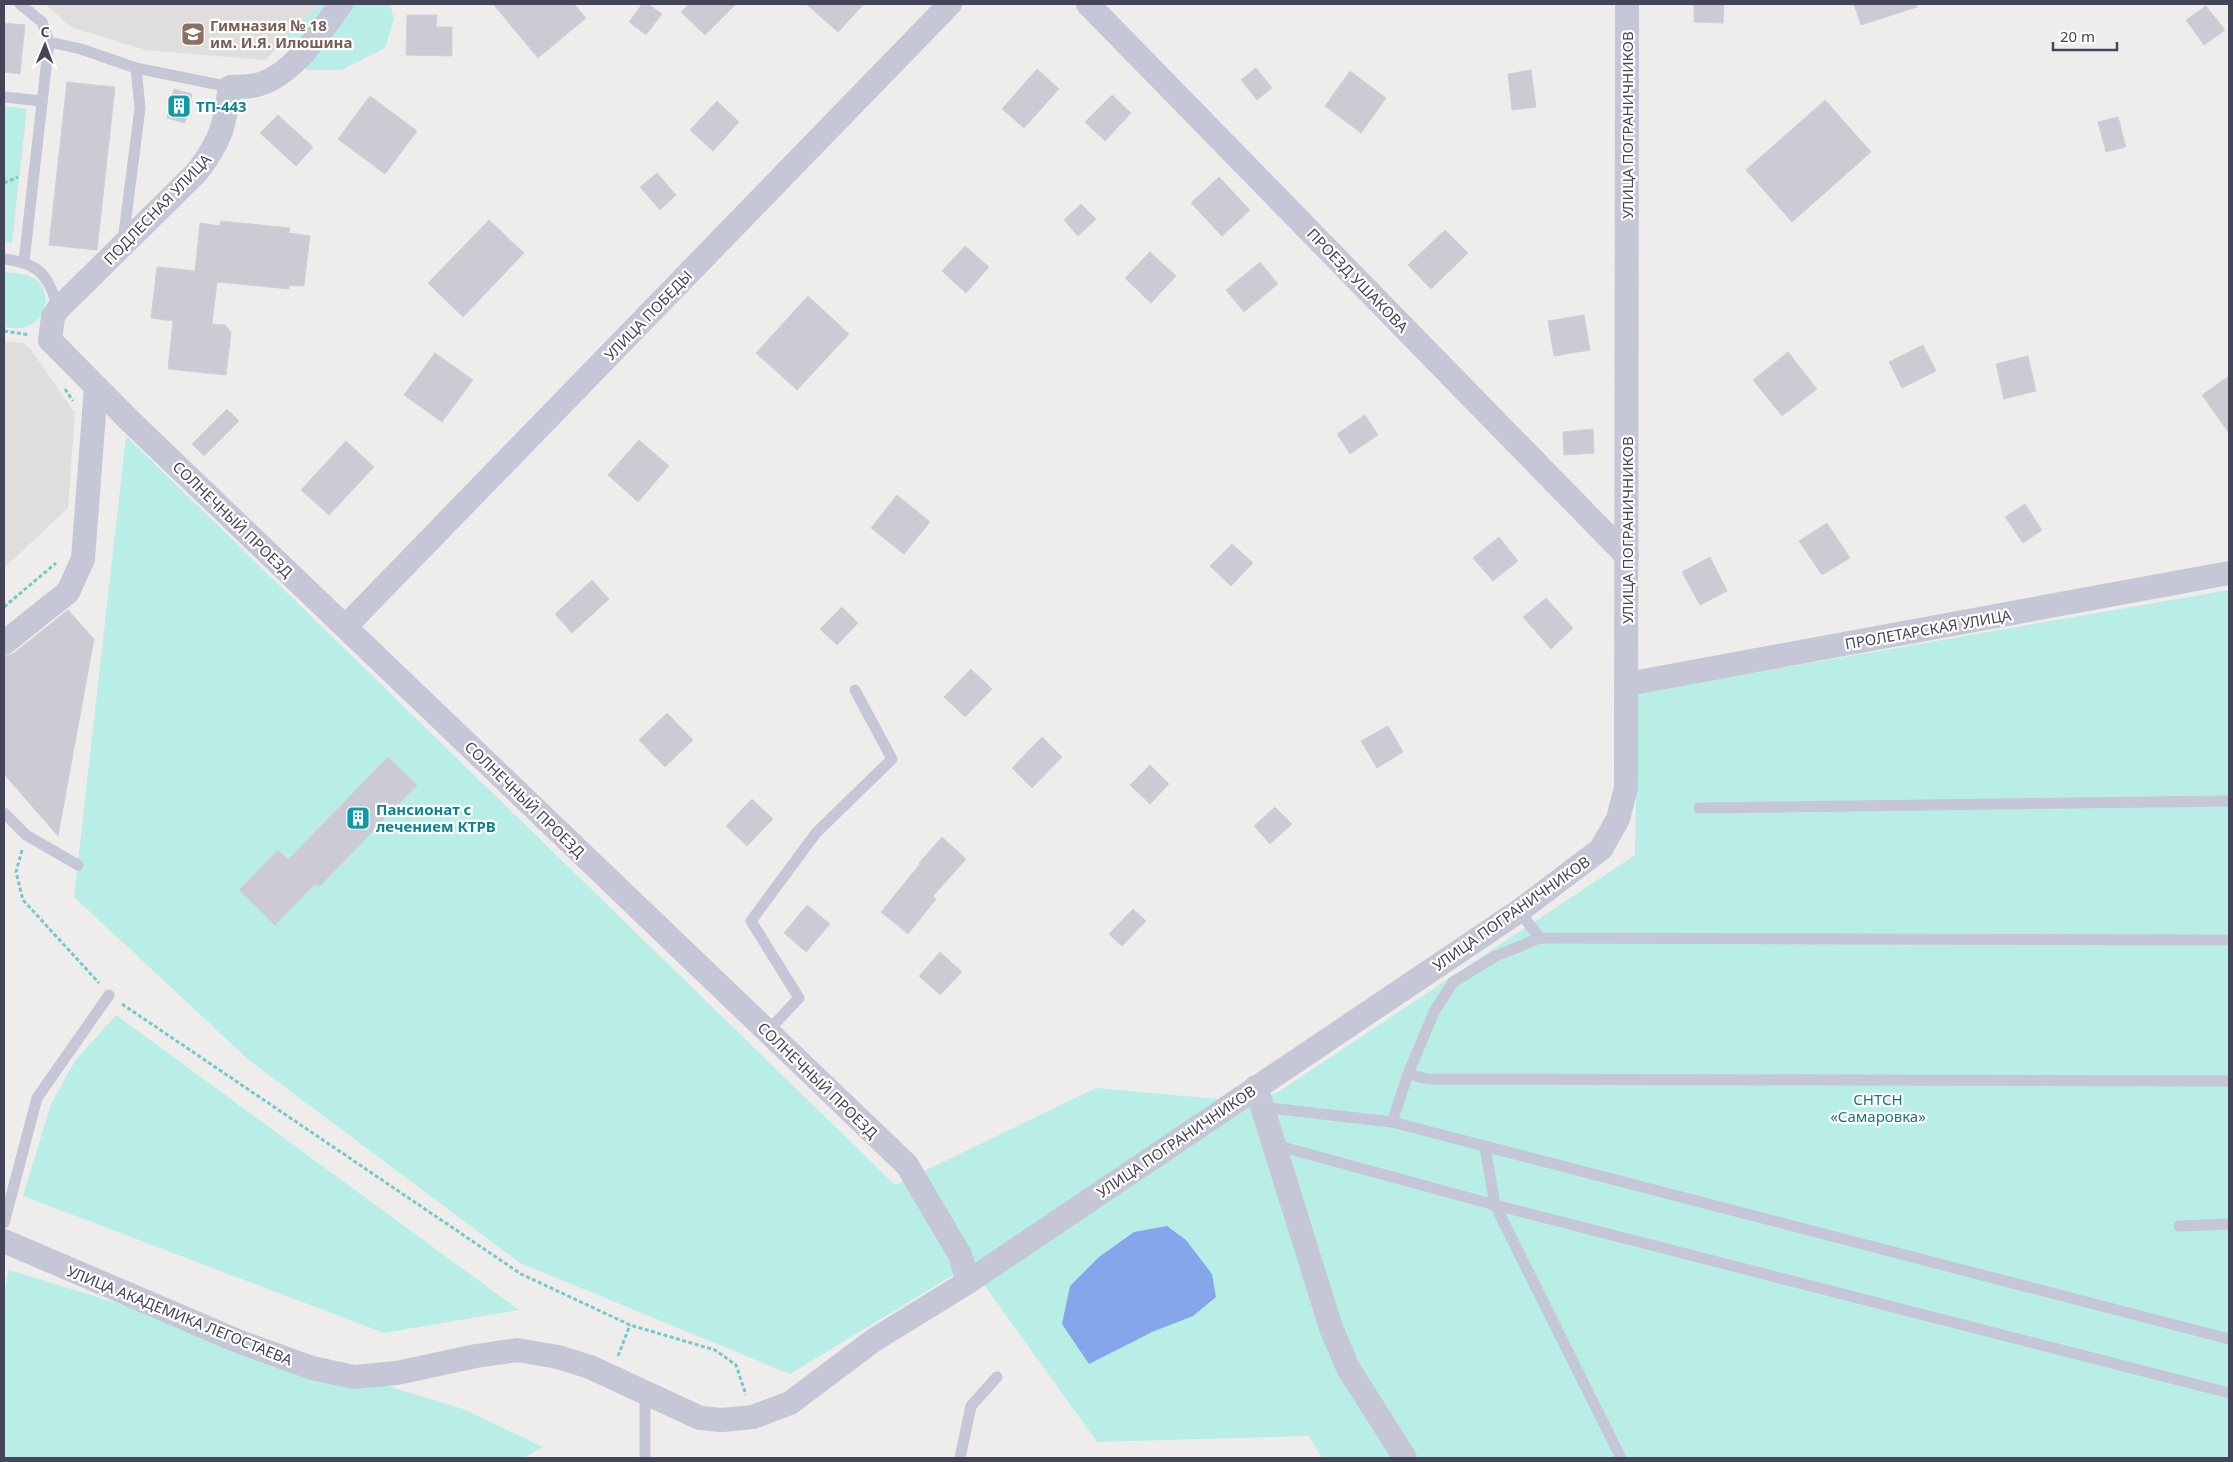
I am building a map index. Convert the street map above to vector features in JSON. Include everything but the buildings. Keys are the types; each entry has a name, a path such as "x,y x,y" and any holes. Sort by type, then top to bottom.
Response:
{"street":[{"path":"230,88 256,85 276,77 319,35 341,4"},
{"name":"УЛИЦА ПОБЕДЫ","path":"345,627 950,4"},
{"name":"ПРОЕЗД УШАКОВА","path":"1088,4 1627,556"},
{"name":"УЛИЦА ПОГРАНИЧНИКОВ","path":"790,1402 874,1340 1259,1097 1519,911 1601,849 1618,819 1626,788 1627,4"},
{"name":"ПОДЛЕСНАЯ УЛИЦА","path":"39,339 58,309 197,172 213,151 224,123 230,88"},
{"name":"СОЛНЕЧНЫЙ ПРОЕЗД","path":"39,339 96,387 907,1166 960,1255 968,1282"},
{"path":"4,643 68,592 83,560 96,387"},
{"name":"ПРОЛЕТАРСКАЯ УЛИЦА","path":"1627,684 2229,573"},
{"path":"1259,1097 1331,1328 1348,1368 1405,1458"},
{"name":"УЛИЦА АКАДЕМИКА ЛЕГОСТАЕВА","path":"4,1241 240,1342 320,1370 354,1377 397,1374 476,1356 517,1350 558,1357 590,1367 700,1418 722,1420 753,1417 790,1402"}],"lane":[{"path":"20,4 42,22 49,42 24,261"},
{"path":"49,42 81,48 136,68 230,88"},
{"path":"123,243 140,108 136,68"},
{"path":"4,97 42,101"},
{"path":"4,259 24,261 41,272 53,288 58,309"},
{"path":"767,1032 799,998 751,921 816,833 892,759 855,690"},
{"path":"1699,808 2229,801"},
{"path":"4,813 26,834 78,865"},
{"path":"1519,911 1540,938"},
{"path":"1392,1122 1408,1074 1434,1012 1453,982 1496,956 1540,938 2229,940"},
{"path":"4,1223 37,1098 109,995"},
{"path":"1408,1074 1438,1079 2229,1081"},
{"path":"1259,1097 1392,1122 2229,1339"},
{"path":"1275,1146 1495,1205 2229,1393"},
{"path":"1485,1147 1495,1205 1621,1458"},
{"path":"2179,1226 2229,1224"},
{"path":"960,1458 971,1406 997,1377"},
{"path":"645,1392 645,1458"}],"path":[{"path":"23,333 39,339"},
{"path":"61,383 77,406"},
{"path":"4,607 61,558"},
{"path":"26,834 16,872 23,900 109,995 521,1274 630,1325 715,1350 736,1364 753,1417"},
{"path":"610,1376 630,1325"}],"shaded area":[{"name":"Гимназия № 18 им. И.Я. Илюшина","path":"45,4 320,4 265,60 145,50 71,27"},
{"path":"4,341 23,343 31,350 75,413 68,508 4,568"}],"green space":[{"path":"320,4 390,4 394,19 385,48 341,70 307,70 282,42"},
{"path":"4,106 27,109 12,243 4,242"},
{"path":"4,272 31,277 44,290 45,303 41,316 28,327 4,327"},
{"name":"СНТСН «Самаровка»","path":"126,436 895,1185 1096,1088 1252,1102 1278,1092 1635,855 1638,693 2229,590 2229,1458 1322,1458 1309,1436 1097,1442 970,1265 790,1374 520,1263 250,1061 74,897"},
{"path":"116,1015 519,1310 384,1333 23,1196 51,1104 75,1061"},
{"path":"9,1270 463,1409 543,1447 523,1458 4,1458 4,1292"}],"water":[{"path":"1167,1226 1186,1240 1212,1274 1216,1297 1193,1316 1152,1332 1089,1364 1062,1324 1070,1286 1099,1257 1134,1232"}],"place":[{"name":"Гимназия № 18 им. И.Я. Илюшина","path":"193,34"},
{"name":"ТП-443","path":"179,106"},
{"name":"Пансионат с лечением КТРВ","path":"358,818"}]}
